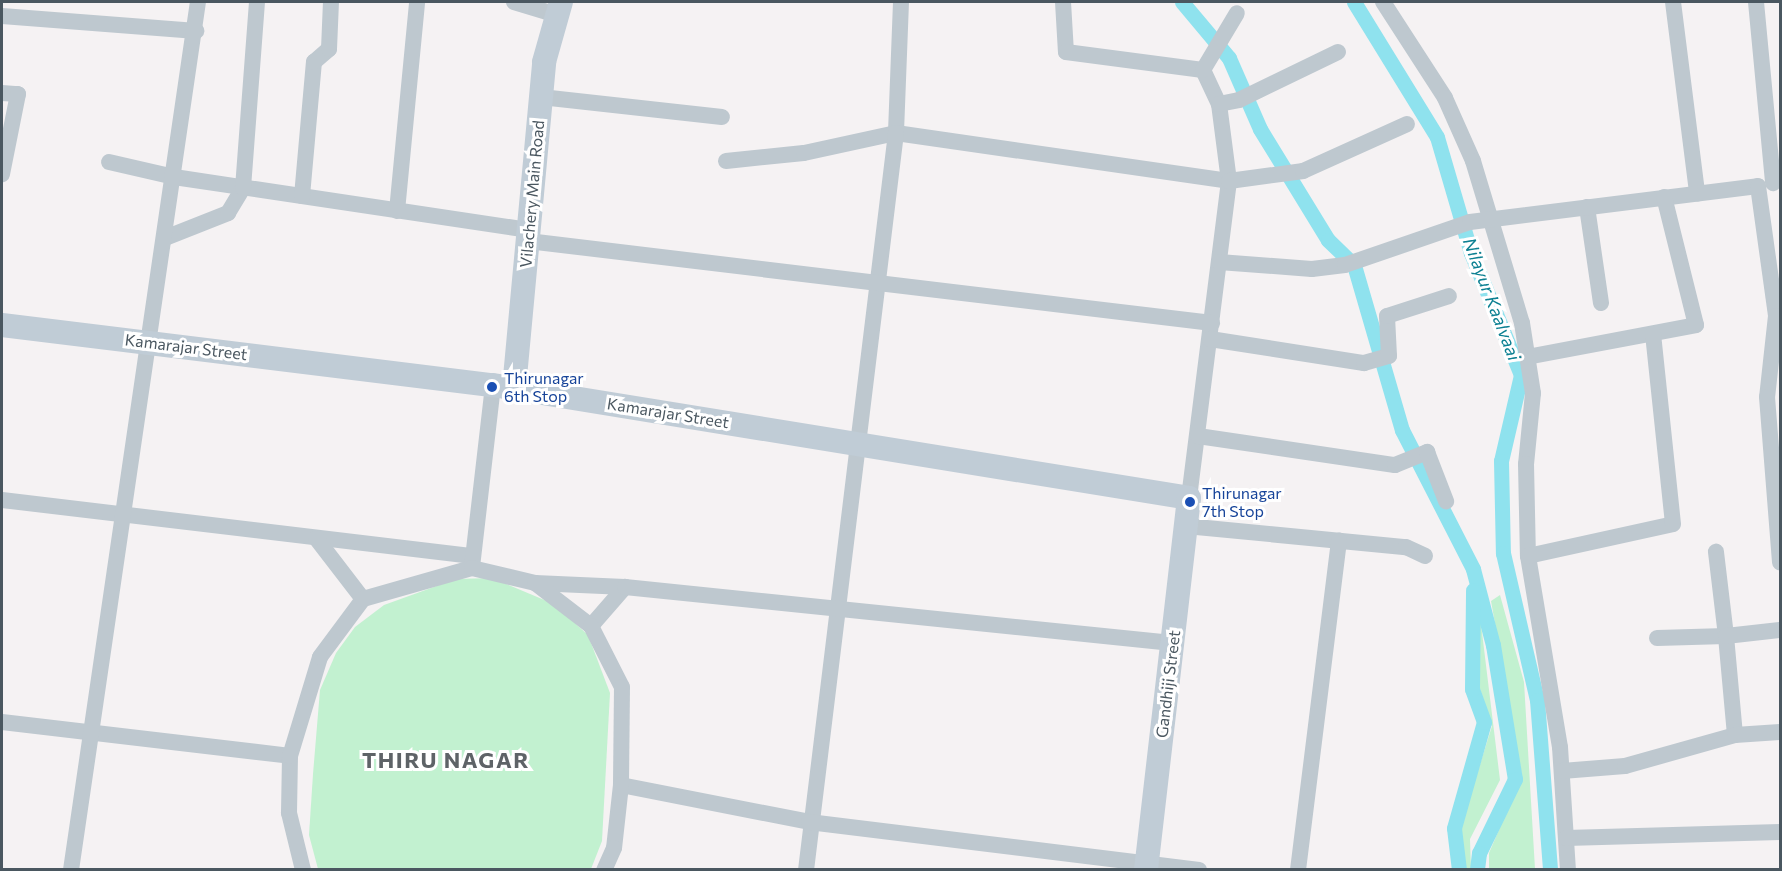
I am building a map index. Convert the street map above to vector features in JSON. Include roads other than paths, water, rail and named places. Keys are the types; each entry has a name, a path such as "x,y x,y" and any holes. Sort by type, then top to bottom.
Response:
{"main road":[{"name":"Vilachery Main Road","path":"504,387 528,236 541,97 559,8"},
{"name":"Kamarajar Street","path":"2,325 504,387 1189,498"},
{"name":"Gandhiji Street","path":"1146,867 1189,498"}],"street":[{"path":"71,870 196,31 198,2"},
{"path":"165,238 228,213 243,188 257,2"},
{"path":"302,196 314,62 329,49 332,2"},
{"path":"397,211 417,2"},
{"path":"514,2 559,8"},
{"path":"806,870 809,822 835,607 896,133 901,2"},
{"path":"1063,2 1066,52 1203,70"},
{"path":"1383,2 1445,98 1490,218 1527,357 1533,393 1526,464 1528,556 1562,771 1568,870"},
{"path":"1673,2 1697,193"},
{"path":"1756,2 1771,183 1776,316 1767,397 1780,562"},
{"path":"1203,70 1237,13"},
{"path":"2,16 196,31"},
{"path":"1219,104 1239,100 1338,52"},
{"path":"1189,498 1229,181 1219,104 1203,70"},
{"path":"2,93 18,94 2,174"},
{"path":"541,97 722,117"},
{"path":"726,160 804,153 896,133 1229,181 1303,171 1407,124"},
{"path":"109,162 174,177 397,211 528,236 1211,331 1364,363 1389,356 1387,316 1449,296"},
{"path":"1219,262 1312,269 1345,265 1366,255 1452,227 1490,218 1771,183"},
{"path":"1527,357 1696,326 1664,197"},
{"path":"1587,207 1600,303"},
{"path":"1528,556 1673,525 1653,334"},
{"path":"472,562 504,387"},
{"path":"1198,436 1404,464 1427,452 1446,501"},
{"path":"2,500 316,538 472,562 536,583 625,587 1172,643"},
{"path":"1186,526 1406,547 1425,556"},
{"path":"316,538 363,599"},
{"path":"1298,870 1339,541"},
{"path":"1716,552 1734,735"},
{"path":"303,870 289,813 290,756 320,657 363,599 472,562"},
{"path":"536,583 591,626 622,687 621,785 614,848 604,870"},
{"path":"591,626 625,587"},
{"path":"1657,638 1726,636 1780,630"},
{"path":"2,722 290,756"},
{"path":"1562,771 1625,766 1734,735 1780,732"},
{"path":"621,785 809,822 1146,867 1199,870"},
{"path":"1566,838 1780,832"}],"waterway":[{"path":"1182,2 1229,58 1260,129 1328,240 1354,265 1402,430 1473,569 1493,645 1515,779 1479,853 1477,870"},
{"name":"Nilayur Kaalvaai","path":"1354,2 1437,137 1471,253 1521,375 1501,461 1503,553 1537,700 1550,870"},
{"path":"1459,870 1454,828 1484,722 1472,689 1473,590"}],"place":[{"name":"Thirunagar 6th Stop","path":"492,387"},
{"name":"Thirunagar 7th Stop","path":"1190,502"}],"district":[{"name":"THIRU NAGAR","path":"446,760"}]}
